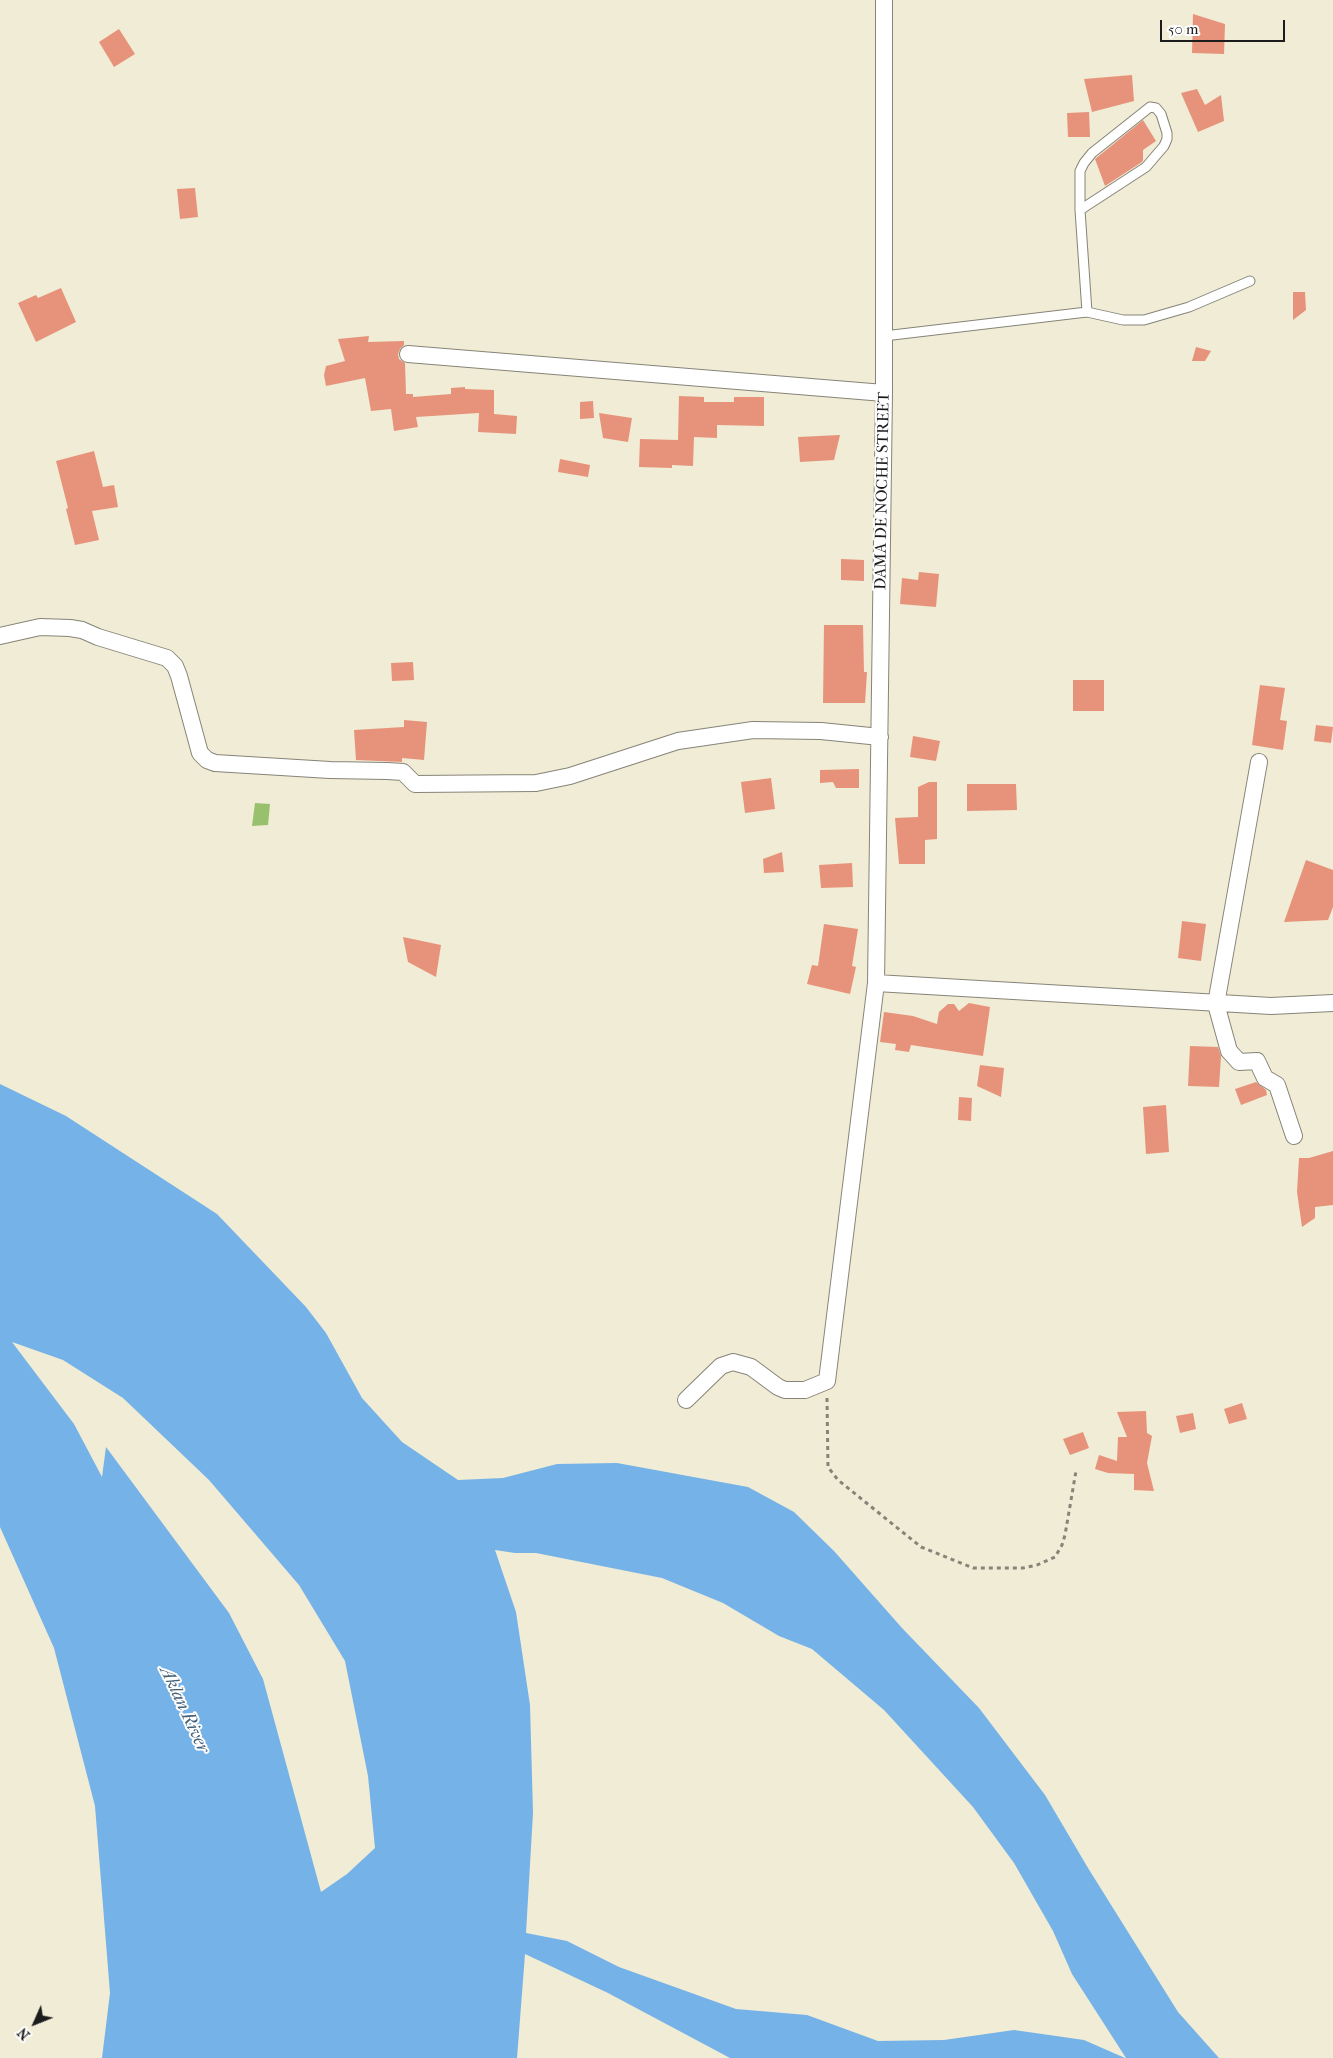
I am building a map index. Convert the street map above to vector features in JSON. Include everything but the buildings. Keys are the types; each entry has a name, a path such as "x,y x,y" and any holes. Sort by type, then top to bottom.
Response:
{"street":[{"name":"DAMA DE NOCHE STREET","path":"827,1381 876,983 884,393 884,0"},
{"path":"408,354 884,393"},
{"path":"0,636 40,627 70,628 82,630 98,637 167,658 175,666 179,676 200,753 206,760 215,764 403,772 415,784 428,785 536,782 570,776 678,741 753,730 821,731 880,737"},
{"path":"1259,762 1216,1004 1229,1051 1239,1062 1244,1063 1253,1060 1258,1062 1264,1078 1277,1086 1294,1136"},
{"path":"876,983 1216,1004 1271,1006 1333,1003"},
{"path":"686,1400 721,1366 733,1362 751,1368 785,1390 805,1390 827,1381"}],"lane":[{"path":"1080,210 1146,167 1164,146 1167,133 1161,114 1156,108 1150,107 1092,153 1084,163 1080,180 1080,210 1087,312"},
{"path":"884,336 1087,312 1123,320 1144,320 1190,307 1250,281"}],"path":[{"path":"827,1381 828,1467 848,1490 906,1537 921,1547 958,1563 973,1568 1023,1568 1037,1565 1055,1557 1065,1535 1076,1471"}],"green space":[{"path":"255,803 270,804 268,825 252,826"}],"water":[{"name":"Aklan River","path":"0,1084 66,1116 217,1214 306,1307 326,1333 362,1398 402,1442 458,1480 503,1478 557,1464 617,1463 748,1487 794,1512 834,1551 902,1628 979,1708 1045,1795 1178,2012 1219,2058 1126,2058 1072,1974 1053,1931 1014,1863 973,1807 884,1710 812,1649 779,1636 723,1603 662,1578 536,1553 515,1553 495,1550 516,1612 530,1705 533,1813 526,1933 567,1941 619,1967 736,2009 807,2015 878,2041 944,2040 1014,2030 1084,2040 1125,2058 730,2058 608,1993 525,1954 517,2058 102,2058 110,1993 95,1806 54,1648 0,1527","holes":["12,1342 63,1360 123,1398 209,1480 299,1585 345,1661 368,1776 375,1848 347,1874 321,1892 263,1679 229,1613 106,1447 102,1477 74,1424"]}]}
